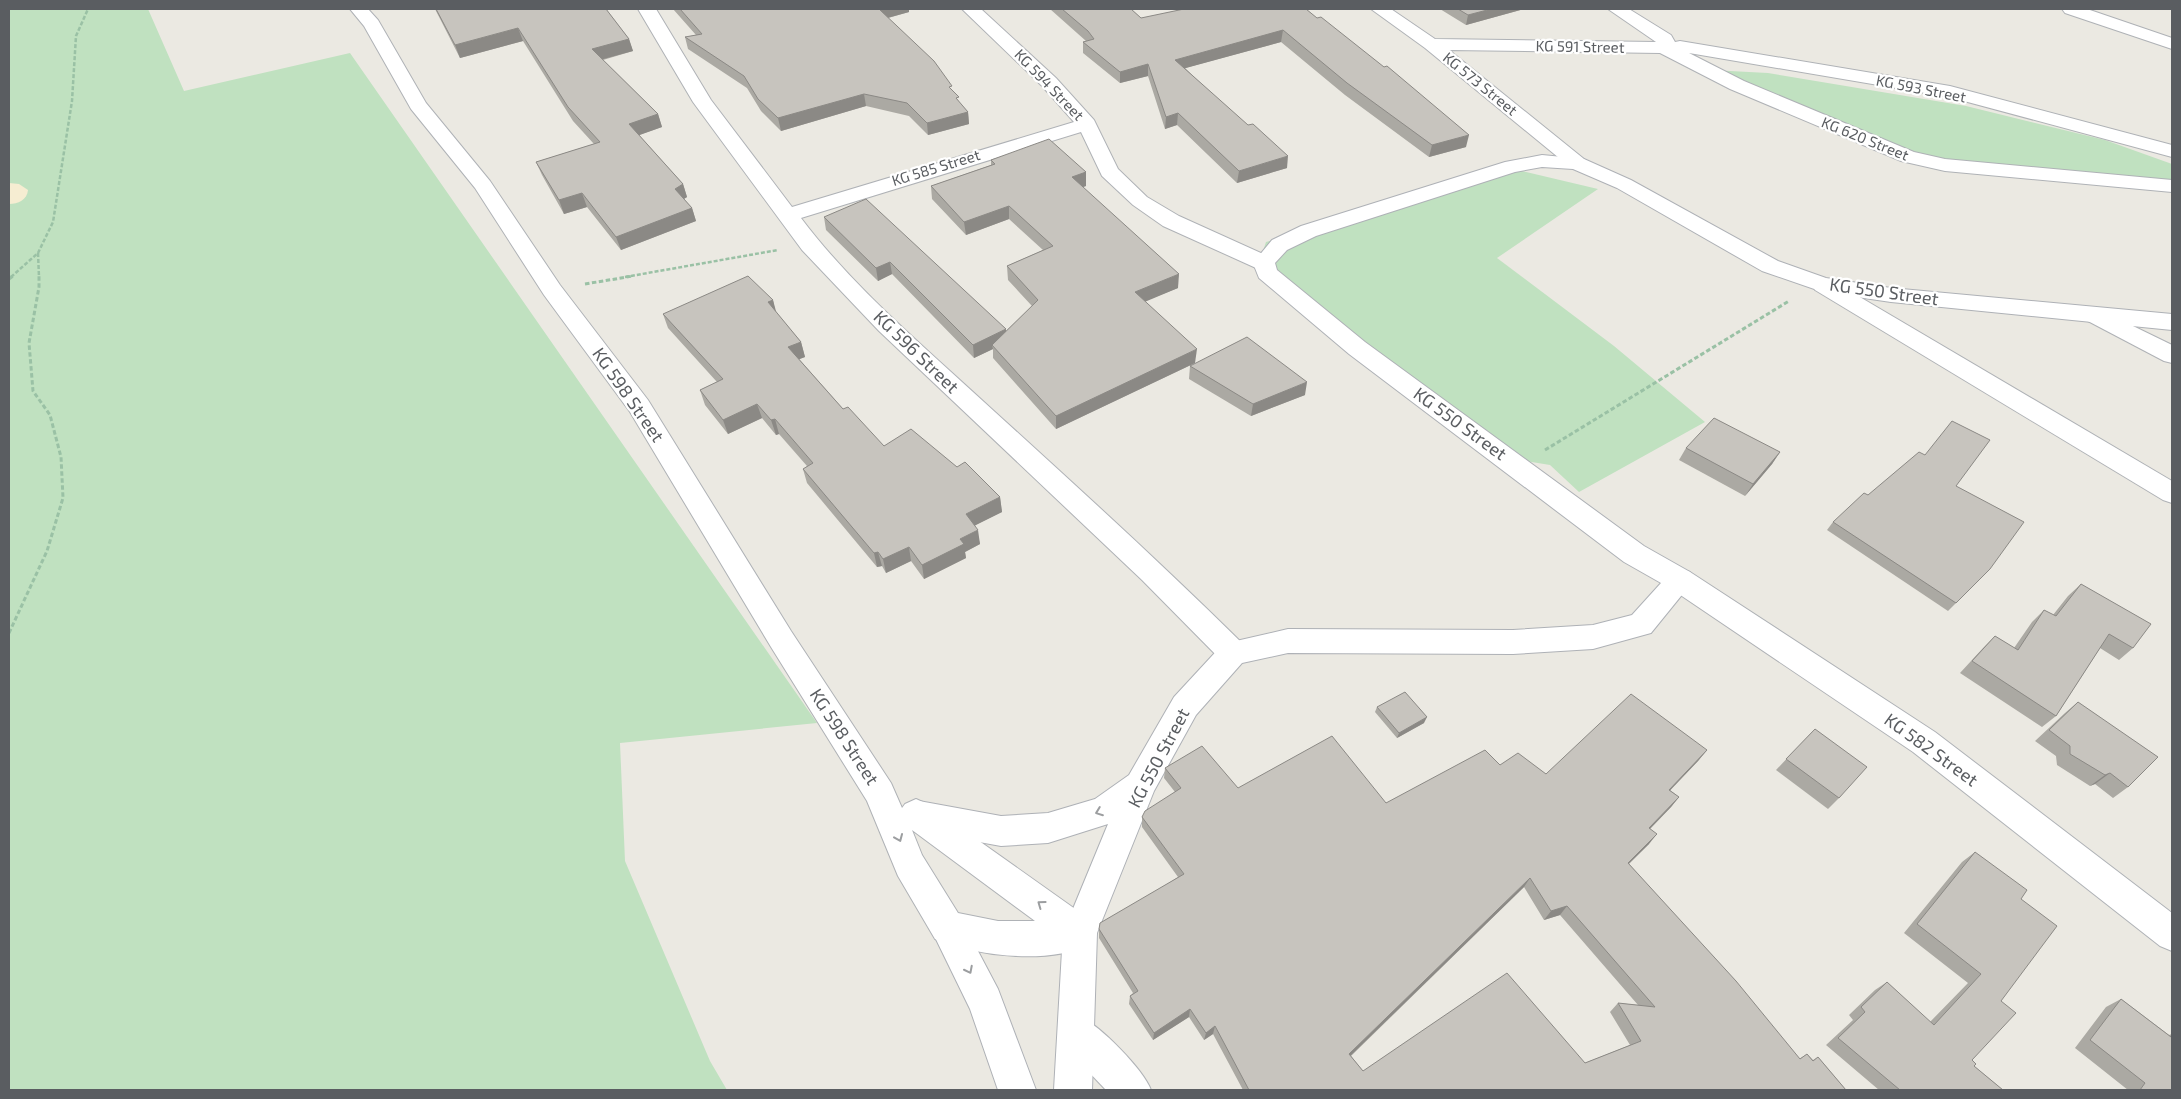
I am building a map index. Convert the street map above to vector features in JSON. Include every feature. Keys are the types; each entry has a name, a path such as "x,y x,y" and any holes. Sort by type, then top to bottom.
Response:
{"street":[{"name":"KG 598 Street","path":"359,9 372,24 418,105 483,185 552,290 639,406 781,639 880,793 910,866 947,927 985,1002 1017,1090"},
{"name":"KG 596 Street","path":"647,9 704,102 810,245 887,326 1152,572 1233,653"},
{"name":"KG 594 Street","path":"972,9 1050,82 1087,124 1110,172 1140,200 1171,221 1264,263"},
{"name":"KG 573 Street","path":"1380,9 1431,44 1577,163"},
{"name":"KG 591 Street","path":"1431,44 1664,46 1665,39 1618,9"},
{"path":"2070,9 2172,44"},
{"name":"KG 593 Street","path":"1664,46 1950,92 2172,151"},
{"name":"KG 620 Street","path":"1664,46 1737,85 1908,158 1944,165 2172,186"},
{"name":"KG 585 Street","path":"787,215 1087,124"},
{"name":"KG 550 Street","path":"1680,580 1634,554 1357,348 1267,273 1264,263 1271,250 1284,240 1316,228 1512,166 1542,161 1577,163 1624,184 1770,266 1823,284 1864,292 2172,322"},
{"path":"1823,284 2172,493"},
{"path":"2094,315 2172,355"},
{"path":"1233,653 1288,641 1513,642 1593,638 1641,625 1680,580"},
{"name":"KG 582 Street","path":"1680,580 1924,742 2172,934"},
{"name":"KG 550 Street","path":"1073,1090 1080,933 1140,786 1185,706 1233,653"},
{"path":"919,816 1001,831 1048,828 1104,811 1140,786"},
{"name":"KG 598 Street","path":"880,793 919,816 1080,933"},
{"path":"947,927 978,937 1027,940 1080,933"},
{"path":"1077,1033 1132,1090"}],"path":[{"path":"9,279 38,253 53,222 72,101 76,36 88,9"},
{"path":"552,290 810,245"},
{"path":"9,632 47,550 63,498 61,457 50,414 34,391 32,381 29,343 39,287 38,253"},
{"path":"1518,466 1789,300 1823,284"}],"green space":[{"path":"9,9 148,9 184,91 350,53 817,723 620,743 625,861 710,1061 727,1090 9,1090"},
{"path":"1711,70 1768,73 1966,106 2105,140 2172,164 2172,185 1903,158"},
{"path":"1509,168 1598,189 1497,258 1614,346 1705,422 1579,492 1550,465 1488,455 1256,272 1266,242"}],"sand":[{"path":"9,183 19,184 28,190 24,199 9,204"}],"building":[{"path":"436,9 606,9 629,39 592,49 658,114 629,124 683,184 675,189 692,208 616,237 582,193 559,200 536,162 600,142 568,107 518,28 455,45"},
{"path":"680,9 879,9 934,61 952,86 949,87 959,97 956,98 968,112 927,123 907,103 864,94 778,118 758,99 744,76 685,37 702,34"},
{"path":"1062,9 1131,9 1141,18 1184,9 1306,9 1317,18 1321,17 1384,67 1387,66 1469,135 1432,145 1347,83 1283,30 1175,60 1248,125 1253,124 1288,156 1239,171 1178,113 1166,117 1148,64 1120,72 1083,42 1094,39 1088,31"},
{"path":"1458,9 1491,9 1468,15"},
{"path":"1049,139 1086,172 1072,177 1179,274 1135,292 1197,349 1056,416 992,345 1038,300 1007,266 1053,246 1009,206 964,222 931,186 995,164 991,160"},
{"path":"866,199 1006,329 973,345 890,262 876,268 824,217"},
{"path":"748,276 773,300 768,302 801,342 788,347 843,409 848,407 884,446 911,429 957,467 965,462 1000,497 966,514 978,530 960,539 964,544 922,565 909,547 883,559 878,552 874,553 803,469 813,463 775,419 771,420 757,404 723,420 700,390 723,379 663,314"},
{"path":"1247,337 1307,382 1253,404 1190,366"},
{"path":"1714,418 1780,452 1753,484 1686,448"},
{"path":"1952,421 1990,440 1956,486 2024,522 1990,569 1956,603 1833,522 1864,493 1868,495 1919,452 1925,455"},
{"path":"2081,584 2151,624 2133,648 2109,634 2056,716 1972,661 1995,636 2018,650 2044,610 2056,616"},
{"path":"1405,692 1427,717 1399,733 1377,707"},
{"path":"1631,694 1707,750 1669,790 1679,797 1649,828 1657,834 1628,863 1736,981 1800,1059 1807,1054 1813,1061 1818,1057 1846,1090 1249,1090 1215,1026 1206,1033 1190,1009 1154,1033 1130,996 1138,991 1099,929 1100,923 1184,874 1142,817 1145,811 1181,788 1165,768 1202,746 1238,788 1332,736 1386,803 1485,750 1500,765 1518,753 1546,774","holes":["1530,878 1551,911 1567,906 1655,1007 1618,1003 1641,1041 1585,1063 1507,973 1363,1071 1349,1054"]},
{"path":"2078,702 2158,757 2128,787 2110,773 2105,775 2070,754 2070,746 2049,730"},
{"path":"1815,729 1867,767 1839,798 1786,759"},
{"path":"1975,852 2027,890 2021,899 2057,926 2001,1001 2016,1013 1972,1060 1976,1064 1974,1066 2003,1090 1900,1090 1838,1038 1865,1012 1861,1007 1887,982 1934,1025 1981,974 1917,924"},
{"path":"2121,999 2171,1037 2172,1035 2172,1090 2140,1090 2145,1083 2090,1040"}]}
